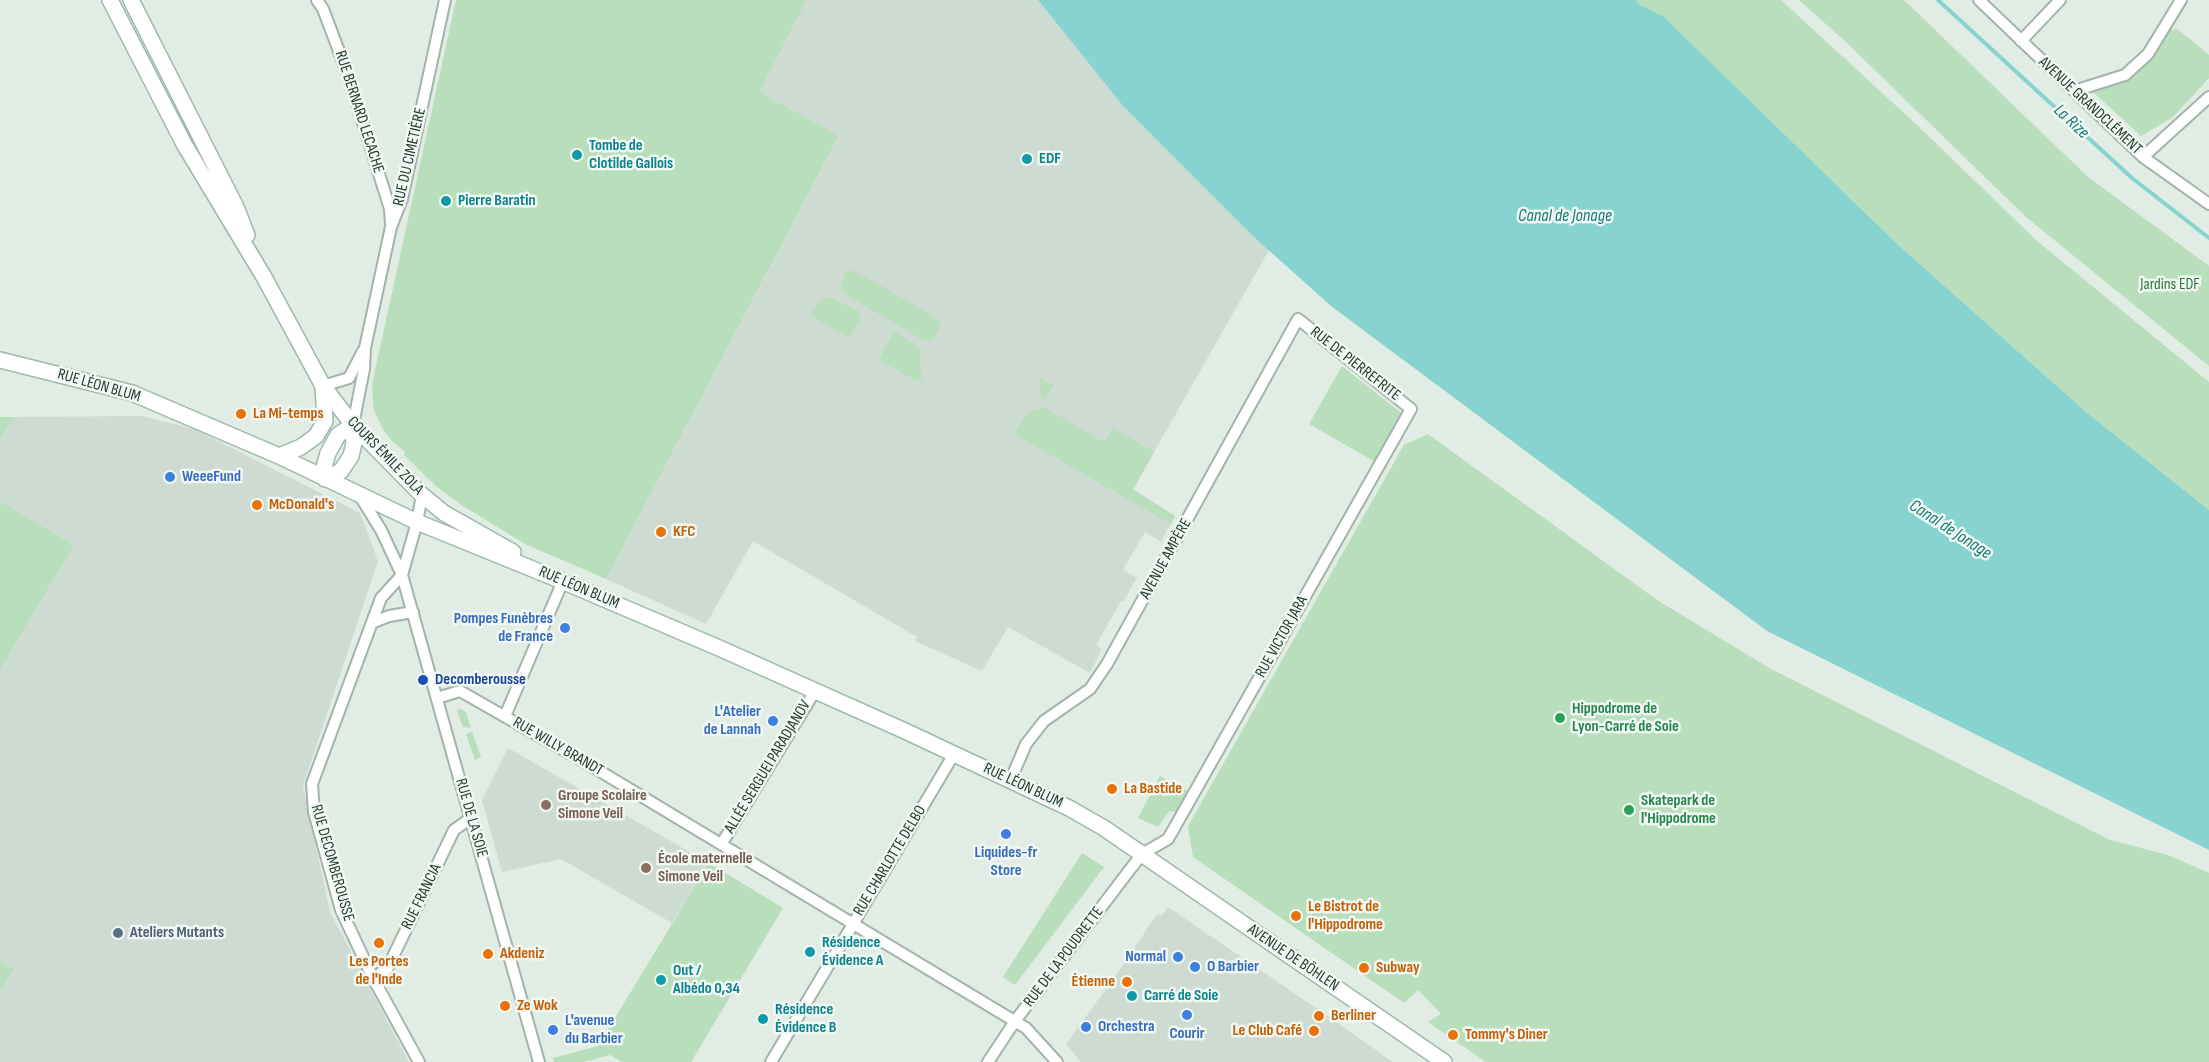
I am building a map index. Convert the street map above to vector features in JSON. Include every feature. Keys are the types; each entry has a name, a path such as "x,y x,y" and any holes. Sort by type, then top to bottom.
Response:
{"main road":[{"name":"COURS ÉMILE ZOLA","path":"110,0 184,144 264,276 323,386 353,425 422,495 444,513 563,581"},
{"name":"COURS ÉMILE ZOLA","path":"131,0 236,207 264,276"},
{"name":"RUE LÉON BLUM","path":"0,360 132,393 279,456 417,522 563,581 1011,780 1069,808 1142,854"},
{"path":"279,456 301,447 316,436 325,422 323,386"},
{"path":"353,425 354,443 351,456 341,471 325,479 324,467 328,453 338,435 353,425"},
{"name":"AVENUE DE BÖHLEN","path":"1142,854 1444,1062"}],"street":[{"name":"RUE BERNARD LECACHE","path":"317,0 323,9 356,99 390,209 391,227"},
{"name":"RUE DU CIMETIÈRE","path":"353,425 364,369 365,348 391,227 402,199 445,0"},
{"name":"AVENUE GRANDCLÉMENT","path":"1979,0 2143,157 2209,204"},
{"path":"2021,41 2060,0"},
{"path":"2074,92 2125,75 2148,54 2181,0"},
{"path":"2143,157 2209,97"},
{"name":"RUE DE PIERREFRITE","path":"1298,319 1411,409"},
{"name":"AVENUE AMPÈRE","path":"1011,780 1026,744 1044,721 1090,689 1107,664 1298,319"},
{"name":"RUE DU CIMETIÈRE","path":"323,386 349,378 365,348"},
{"name":"RUE VICTOR JARA","path":"1142,854 1168,839 1411,409"},
{"name":"RUE DE LA SOIE","path":"360,495 381,530 402,575 539,1062"},
{"path":"372,623 381,598 402,575 422,495"},
{"path":"505,716 563,581"},
{"path":"372,623 389,616 413,612"},
{"name":"RUE DECOMBEROUSSE","path":"372,623 312,784 314,812 341,910 373,978 419,1062"},
{"name":"RUE WILLY BRANDT","path":"437,698 460,691 722,843 1026,1028 1057,1062"},
{"name":"ALLÉE SERGUEI PARADJANOV","path":"722,843 815,691"},
{"name":"RUE CHARLOTTE DELBO","path":"771,1062 954,754"},
{"name":"RUE FRANCIA","path":"373,978 387,969 454,830 471,818"},
{"name":"RUE DE LA POUDRETTE","path":"988,1062 1015,1021 1142,854"}],"shaded area":[{"path":"807,0 1038,0 1123,106 1269,250 1133,489 1175,516 1161,542 1145,532 1123,570 1137,578 1096,645 1102,649 1090,673 1008,627 982,671 915,641 917,637 753,541 706,624 606,579 839,137 759,92"},
{"path":"142,416 194,429 360,513 378,561 303,786 330,912 409,1062 0,1062 0,992 13,970 0,961 0,670 74,545 0,501 0,440 14,417"},
{"path":"508,748 709,863 672,923 561,859 502,872 482,800"},
{"path":"1168,907 1393,1062 1081,1062 1066,1044 1157,914 1161,916"}],"green space":[{"path":"456,0 807,0 759,92 839,136 606,579 525,544 463,506 437,487 404,455 405,452 382,428 374,410 372,389 374,375"},
{"path":"1636,0 1781,0 1917,125 2036,240 2209,382 2209,510 2086,412 1896,243 1663,16 1640,5"},
{"name":"Jardins EDF","path":"1799,0 1904,0 2088,177 2209,266 2209,366 2026,217 1847,43"},
{"path":"2170,28 2174,31 2176,28 2209,55 2209,78 2173,117 2141,136 2093,92 2118,84 2138,72 2152,57"},
{"path":"847,269 932,315 932,318 942,323 934,338 923,340 843,293 840,285"},
{"path":"822,298 832,298 860,312 861,319 849,338 810,315"},
{"path":"894,331 921,348 922,378 918,382 879,360"},
{"path":"1342,366 1405,416 1377,463 1309,424"},
{"path":"1039,377 1054,385 1042,404"},
{"path":"1044,407 1104,442 1113,428 1154,452 1133,490 1175,516 1171,524 1014,434 1027,413"},
{"path":"0,417 14,417 0,440"},
{"name":"Hippodrome de Lyon-Carré de Soie","path":"1428,434 1657,600 1771,669 2110,840 2168,855 2209,873 2209,1062 1486,1062 1428,1022 1441,1014 1418,990 1404,1003 1193,857 1188,826 1404,445"},
{"path":"0,501 74,545 0,670"},
{"path":"457,710 466,712 471,728 463,727"},
{"path":"472,732 481,757 475,760 466,734"},
{"path":"1160,776 1188,791 1177,812 1169,811 1158,827 1138,818"},
{"path":"1082,853 1104,867 1015,985 1003,977"},
{"path":"709,863 783,908 691,1062 622,1062 610,1055 583,1062 554,1062 553,1058 598,1046"},
{"path":"0,961 14,969 0,992"}],"water":[{"name":"Canal de Jonage","path":"1038,0 1636,0 1640,5 1663,16 1896,243 2086,412 2209,510 2209,850 1767,631 1331,306 1254,237 1123,106"}],"waterway":[{"name":"La Rize","path":"1938,0 2132,178 2209,238"}],"place":[{"name":"Tombe de Clotilde Gallois","path":"577,155"},
{"name":"EDF","path":"1027,159"},
{"name":"Pierre Baratin","path":"446,201"},
{"name":"La Mi-temps","path":"241,414"},
{"name":"WeeeFund","path":"170,477"},
{"name":"McDonald's","path":"257,505"},
{"name":"KFC","path":"661,532"},
{"name":"Pompes Funèbres de France","path":"565,628"},
{"name":"Decomberousse","path":"423,680"},
{"name":"Hippodrome de Lyon-Carré de Soie","path":"1560,718"},
{"name":"L'Atelier de Lannah","path":"773,721"},
{"name":"La Bastide","path":"1112,789"},
{"name":"Groupe Scolaire Simone Veil","path":"546,805"},
{"name":"Skatepark de l'Hippodrome","path":"1629,810"},
{"name":"Liquides-fr Store","path":"1006,834"},
{"name":"École maternelle Simone Veil","path":"646,868"},
{"name":"Le Bistrot de l'Hippodrome","path":"1296,916"},
{"name":"Ateliers Mutants","path":"118,933"},
{"name":"Les Portes de l'Inde","path":"379,943"},
{"name":"Résidence Évidence A","path":"810,952"},
{"name":"Akdeniz","path":"488,954"},
{"name":"Normal","path":"1178,957"},
{"name":"O Barbier","path":"1195,967"},
{"name":"Subway","path":"1364,968"},
{"name":"Out / Albédo 0,34","path":"661,980"},
{"name":"Étienne","path":"1127,982"},
{"name":"Carré de Soie","path":"1132,996"},
{"name":"Ze Wok","path":"505,1006"},
{"name":"Courir","path":"1187,1015"},
{"name":"Berliner","path":"1319,1016"},
{"name":"Résidence Évidence B","path":"763,1019"},
{"name":"Orchestra","path":"1086,1027"},
{"name":"L'avenue du Barbier","path":"553,1030"},
{"name":"Le Club Café","path":"1314,1031"},
{"name":"Tommy's Diner","path":"1453,1035"}]}
